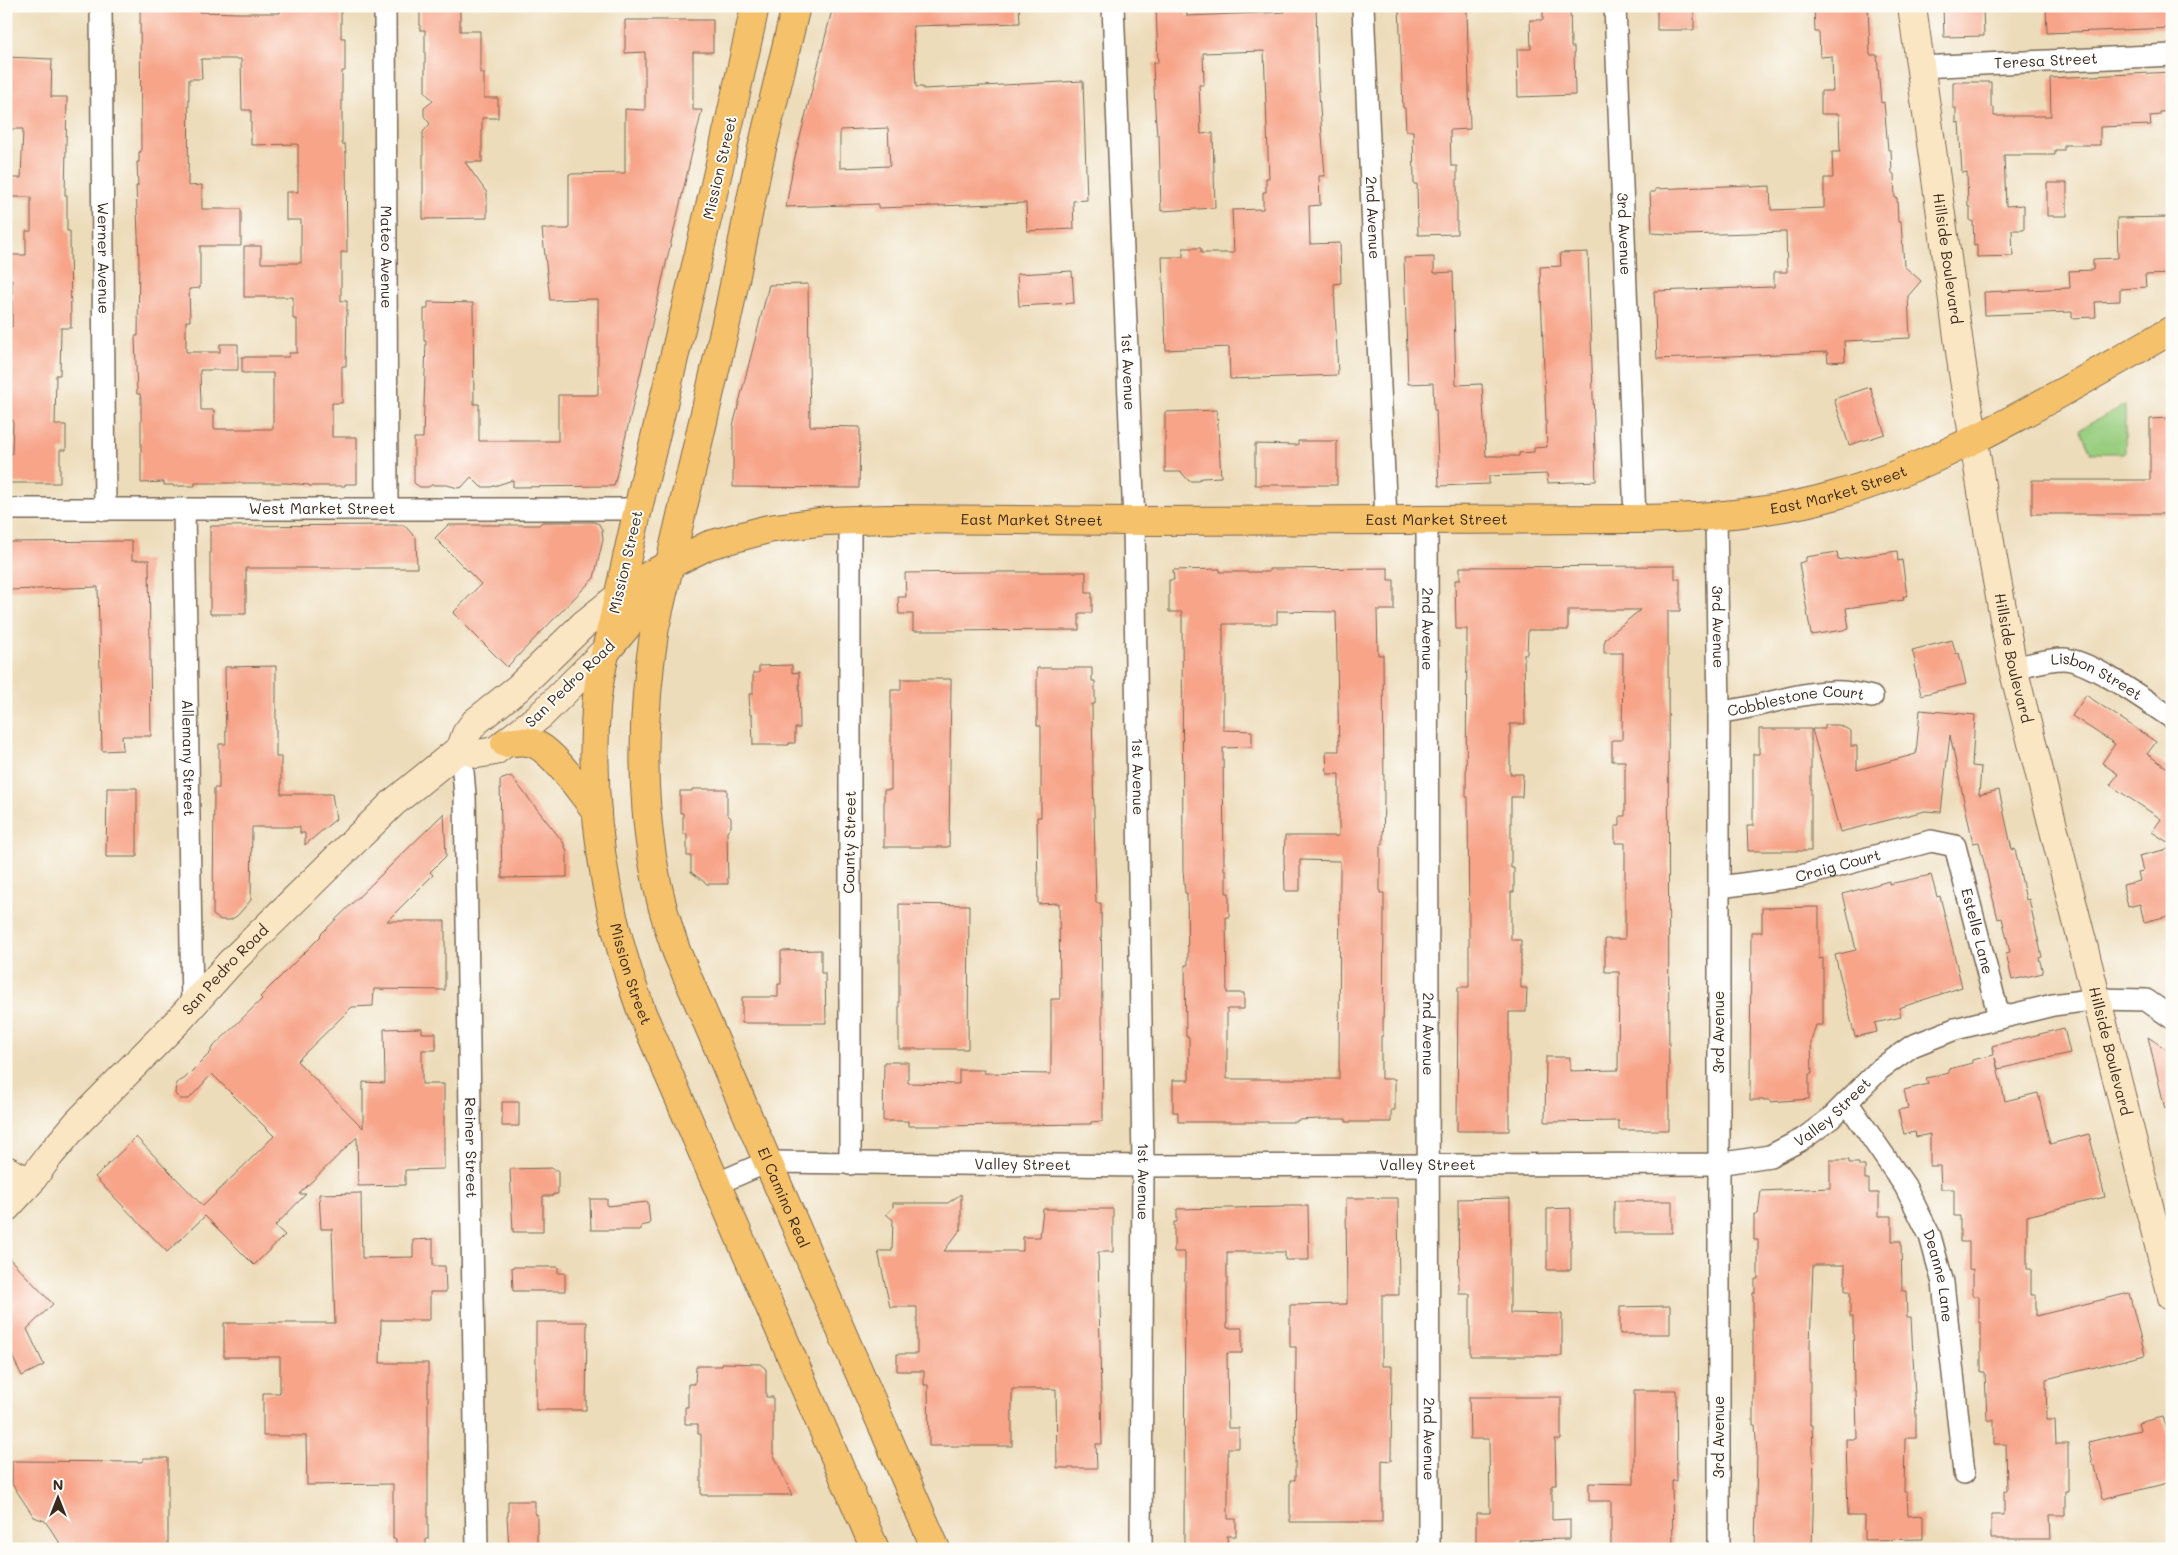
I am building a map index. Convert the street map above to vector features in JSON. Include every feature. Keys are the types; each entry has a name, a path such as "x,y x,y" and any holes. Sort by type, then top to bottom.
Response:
{"main road":[{"name":"Mission Street","path":"716,1184 642,1013 627,971 610,903 597,812 595,714 606,650 638,509 727,139 756,6"},
{"path":"668,565 729,310 758,165 796,6"},
{"name":"Hillside Boulevard","path":"1912,6 1990,548 2013,668 2172,1297"},
{"name":"East Market Street","path":"668,565 709,545 748,534 805,523 850,520 1634,519 1716,516 1784,507 1832,496 1909,469 1974,439 2172,330"},
{"name":"San Pedro Road","path":"6,1208 30,1182 83,1116 192,1006 230,963 393,803 461,748 466,734 475,722 518,688 583,625 619,596 668,565"},
{"name":"San Pedro Road","path":"461,748 477,754 495,751 563,694 606,650 642,608 668,565"},
{"name":"El Camino Real","path":"668,565 651,654 644,750 650,841 658,888 669,931 688,981 936,1549"},
{"path":"505,743 524,741 542,746 597,812"},
{"path":"6,1170 30,1182"},
{"path":"716,1184 875,1549"}],"street":[{"name":"Werner Avenue","path":"101,6 105,510"},
{"name":"Mateo Avenue","path":"385,6 387,508"},
{"name":"1st Avenue","path":"1113,6 1134,521 1143,1166 1141,1549"},
{"name":"2nd Avenue","path":"1363,6 1386,520"},
{"name":"3rd Avenue","path":"1615,6 1634,519"},
{"name":"Teresa Street","path":"1920,67 2172,55"},
{"name":"West Market Street","path":"6,509 638,509"},
{"name":"Allemany Street","path":"184,510 192,1006"},
{"name":"3rd Avenue","path":"1716,516 1720,712 1719,1549"},
{"name":"County Street","path":"850,520 850,1164"},
{"name":"2nd Avenue","path":"1427,520 1429,1549"},
{"name":"Lisbon Street","path":"2013,668 2063,659 2077,661 2117,682 2172,718"},
{"name":"Cobblestone Court","path":"1720,712 1744,710 1812,693 1850,692 1872,697"},
{"name":"Reiner Street","path":"461,748 465,795 477,1549"},
{"name":"Craig Court","path":"1720,887 1801,876 1931,840 1955,846"},
{"name":"Estelle Lane","path":"1955,846 1999,1018"},
{"name":"Valley Street","path":"716,1184 767,1162 1143,1166 1718,1164 1770,1156 1803,1139 1831,1118 1880,1069 1912,1046 1955,1029 2053,1005 2098,999 2146,1000 2172,1018"},
{"name":"Deanne Lane","path":"1847,1102 1905,1186 1930,1236 1943,1283 1964,1473"}],"green space":[{"path":"2125,405 2125,453 2091,453 2080,429"}],"building":[{"path":"140,6 199,6 199,12 280,13 280,9 283,9 283,6 341,6 341,38 345,38 345,71 342,71 342,144 345,144 346,154 347,252 341,252 341,301 347,301 346,366 342,366 342,403 332,403 332,437 357,437 357,484 309,486 286,483 195,483 195,486 173,486 164,485 164,482 141,483 141,398 140,394 137,394 135,336 138,336 139,260 136,186 138,186 137,162 139,162 139,152 141,152","holes":["201,59 241,59 242,110 251,110 251,145 298,144 298,192 286,192 286,220 301,220 301,263 261,263 261,246 244,246 244,297 293,297 293,319 297,319 297,353 289,353 289,357 242,357 242,373 273,373 273,429 214,429 214,410 201,410 200,370 238,370 238,344 220,344 220,352 186,352 186,321 190,321 189,289 200,288 200,246 241,246 241,209 202,209 202,185 188,186 189,79 202,79"]},
{"path":"420,6 460,6 460,31 480,31 480,73 484,73 484,98 498,98 498,118 482,118 482,162 465,162 487,193 487,218 423,219 423,132 430,124 424,116 424,108 433,101 425,92 425,30 420,30"},
{"path":"833,6 1019,6 1020,23 913,26 916,87 923,87 923,89 1083,81 1087,200 1073,201 1074,229 1027,231 1026,203 878,208 878,204 786,207 794,161","holes":["888,128 890,166 840,168 840,130"]},
{"path":"1156,6 1186,6 1187,16 1285,12 1285,6 1316,6 1318,80 1325,176 1319,176 1320,205 1309,206 1310,244 1340,243 1341,283 1334,284 1338,375 1230,379 1229,347 1166,350 1162,257 1183,257 1183,248 1201,248 1201,253 1234,253 1232,210 1263,209 1263,192 1266,192 1266,178 1269,178 1264,51 1203,53 1204,85 1199,85 1201,134 1213,133 1215,208 1161,211 1159,135 1157,135 1155,111 1153,63 1158,63"},
{"path":"1399,6 1464,6 1464,10 1467,10 1470,129 1450,130 1451,166 1457,166 1457,234 1418,235 1417,184 1414,184 1413,131 1406,131 1405,108 1403,108"},
{"path":"1543,6 1570,6 1571,47 1574,47 1575,95 1518,97 1517,49 1531,49 1530,20 1543,20"},
{"path":"1657,6 1694,6 1694,30 1657,30"},
{"path":"1814,6 1868,6 1870,55 1877,55 1881,103 1884,102 1888,150 1891,150 1898,222 1901,222 1904,266 1921,281 1908,296 1910,338 1844,341 1845,361 1828,362 1827,352 1657,359 1654,291 1774,287 1774,272 1787,272 1786,232 1683,235 1652,233 1650,192 1655,192 1655,189 1750,185 1751,187 1770,186 1771,210 1824,208 1824,178 1833,178 1832,152 1840,152 1839,114 1821,114 1821,91 1833,91 1832,56 1820,57 1819,32 1815,32"},
{"path":"1943,6 1983,6 1984,36 1944,37"},
{"path":"2046,6 2172,6 2172,28 2047,33"},
{"path":"625,20 713,20 713,52 693,52 693,110 702,110 614,486 513,487 513,480 491,487 481,487 471,477 462,487 458,488 447,485 420,487 414,483 414,438 423,438 426,341 424,341 424,309 428,309 428,302 473,303 474,404 479,404 479,441 558,441 558,395 598,395 598,299 550,300 542,229 569,229 569,174 625,173 625,109 645,110 645,52 625,53"},
{"path":"6,57 52,59 51,97 67,97 65,195 67,195 67,231 70,231 71,328 61,328 60,375 56,375 55,425 66,425 66,450 60,450 60,483 6,483 6,454 12,454 13,420 9,420 9,404 6,404 7,327 12,327 12,279 6,279 6,255 26,255 26,231 31,231 31,197 8,197 9,178 21,178 23,129 6,129"},
{"path":"2172,72 2172,111 2160,112 2160,115 2150,116 2151,125 2100,127 2100,145 2064,145 2064,150 2055,150 2055,155 2004,155 2006,206 2024,205 2024,230 2012,230 2013,256 1977,257 1977,245 1974,246 1973,221 1970,221 1970,207 1968,207 1967,172 1962,173 1959,122 1956,123 1956,108 1953,108 1953,82 1991,82 1991,107 1994,107 1994,116 2051,116 2050,78"},
{"path":"2047,183 2067,183 2067,216 2047,216"},
{"path":"2172,217 2170,274 2145,275 2146,287 2120,289 2120,301 2095,302 2096,317 2072,318 2072,312 1985,315 1984,292 2070,288 2069,271 2093,270 2093,259 2118,258 2117,218"},
{"path":"1588,252 1596,481 1548,483 1547,474 1489,476 1489,484 1439,486 1433,383 1408,384 1404,258 1434,257 1434,273 1453,272 1456,385 1482,384 1486,456 1519,456 1519,453 1534,452 1534,448 1547,447 1540,267 1561,266 1560,253"},
{"path":"1072,271 1074,303 1019,306 1017,274"},
{"path":"808,284 810,426 860,427 859,488 733,487 733,426 769,285"},
{"path":"1870,387 1885,434 1849,445 1834,399"},
{"path":"1217,410 1221,477 1189,481 1181,472 1165,472 1165,412"},
{"path":"2172,418 2172,514 2032,514 2032,480 2150,480 2150,419"},
{"path":"1298,441 1337,441 1337,485 1255,485 1255,444 1298,445"},
{"path":"542,522 594,522 599,524 603,540 594,578 507,667 453,613 481,584 435,538 448,525 539,525"},
{"path":"404,525 416,538 417,568 246,568 246,614 210,614 210,526"},
{"path":"132,541 132,560 149,560 151,736 122,736 123,750 102,751 98,587 9,590 9,587 6,587 6,542"},
{"path":"1897,551 1898,561 1902,560 1907,596 1903,596 1904,600 1846,608 1849,629 1811,635 1799,563 1806,561 1806,557 1837,552 1838,560"},
{"path":"1675,566 1675,579 1680,579 1680,611 1668,611 1669,1130 1619,1130 1619,1121 1545,1122 1546,1057 1570,1057 1570,1071 1618,1070 1619,972 1605,972 1605,939 1625,939 1625,843 1615,843 1615,826 1620,826 1620,816 1625,816 1625,761 1612,761 1612,740 1622,740 1623,653 1604,653 1604,643 1606,638 1640,610 1568,610 1568,630 1528,630 1527,654 1524,654 1525,724 1510,724 1510,774 1523,774 1522,797 1511,797 1511,868 1514,868 1514,892 1511,892 1511,940 1521,940 1521,988 1527,988 1526,1012 1509,1012 1509,1131 1457,1131 1458,987 1469,987 1468,797 1466,797 1467,629 1456,629 1455,580 1460,580 1460,567"},
{"path":"1388,568 1388,580 1394,580 1394,610 1377,610 1378,655 1383,655 1384,798 1383,845 1380,845 1380,893 1384,893 1384,917 1381,1079 1395,1079 1395,1110 1391,1110 1391,1122 1346,1122 1346,1119 1321,1119 1297,1120 1297,1122 1178,1122 1178,1112 1173,1112 1173,1080 1189,1080 1189,1037 1186,1037 1185,965 1188,965 1187,893 1185,893 1183,870 1182,612 1169,612 1169,580 1174,580 1173,570 1220,569 1220,572 1269,572 1269,569","holes":["1277,611 1336,612 1339,751 1326,751 1327,774 1339,774 1339,836 1285,836 1284,859 1285,891 1300,891 1300,860 1340,861 1339,1079 1227,1079 1227,1009 1244,1009 1244,993 1227,993 1226,917 1229,917 1229,893 1226,893 1226,870 1224,870 1223,748 1252,747 1252,731 1223,730 1223,624 1277,624"]},
{"path":"1086,572 1086,593 1092,593 1092,613 1079,613 1079,630 934,631 913,631 913,614 899,614 898,597 906,597 905,573"},
{"path":"1952,640 1956,654 1959,653 1966,684 1921,695 1912,650"},
{"path":"792,665 792,673 799,672 800,728 795,728 795,743 789,743 789,745 753,745 749,694 753,694 753,673 759,673 759,666"},
{"path":"276,666 276,757 281,757 281,794 332,794 336,819 305,845 305,833 300,833 300,827 252,827 251,900 237,916 230,920 221,920 213,915 214,788 219,788 219,744 226,744 225,667"},
{"path":"1037,668 1092,668 1092,681 1095,681 1095,704 1092,704 1093,768 1096,903 1101,903 1103,1121 1091,1122 1091,1124 908,1126 908,1121 883,1121 884,1062 908,1062 908,1083 959,1084 959,1070 984,1070 984,1073 1051,1074 1051,999 1060,999 1059,903 1038,904 1037,817 1041,817 1041,726 1037,726"},
{"path":"901,679 951,679 949,847 884,847 884,790 891,790 891,690 901,690"},
{"path":"2086,695 2156,742 2147,754 2172,771 2172,845 2152,832 2161,819 2110,785 2118,774 2102,763 2115,744 2072,716"},
{"path":"1920,710 1975,715 1972,766 1981,767 1979,795 1999,790 2012,850 2015,849 2026,900 2029,899 2042,957 2039,958 2043,973 2012,980 2006,953 2010,952 2002,918 1998,919 1979,842 1973,843 1950,735 1941,812 1925,811 1840,832 1812,729 1825,729 1825,725 1839,725 1851,731 1851,746 1857,746 1857,770 1916,754"},
{"path":"1759,729 1811,729 1811,851 1748,851 1747,826 1753,826 1753,754 1759,754"},
{"path":"511,776 563,842 567,852 567,877 502,878 500,780"},
{"path":"107,788 137,788 137,857 106,857"},
{"path":"692,789 727,789 727,814 731,818 731,827 727,832 728,884 707,884 691,872 691,856 687,856 687,834 683,834 683,813 680,813 680,791 692,791"},
{"path":"444,813 446,856 430,872 433,875 387,921 445,921 445,990 374,989 373,1006 352,1007 297,1061 363,1128 363,1082 385,1083 384,1029 422,1028 422,1033 436,1033 436,1050 422,1050 422,1084 444,1084 444,1169 405,1170 405,1185 358,1186 357,1137 299,1194 306,1194 275,1226 285,1235 254,1265 205,1216 167,1252 95,1177 136,1137 203,1206 274,1136 212,1074 189,1099 180,1099 175,1094 176,1083 184,1079 211,1052 211,1049 262,999 260,997 320,935"},
{"path":"2172,848 2172,915 2144,922 2140,904 2128,907 2123,885 2140,881 2138,872 2143,871 2139,856"},
{"path":"1931,875 1937,897 1940,896 1962,987 1899,1008 1901,1017 1875,1023 1877,1032 1855,1037 1835,955 1856,950 1843,894 1889,881 1889,884"},
{"path":"899,904 969,905 968,1049 899,1049"},
{"path":"1819,907 1819,959 1823,958 1823,1025 1816,1025 1811,1041 1812,1074 1809,1074 1809,1099 1770,1102 1770,1100 1750,1100 1751,932 1762,932 1762,908"},
{"path":"821,950 821,973 825,973 826,1023 742,1023 742,997 778,997 778,984 781,984 781,951"},
{"path":"2064,1028 2070,1053 1998,1069 1995,1058 2005,1101 2038,1093 2050,1144 2089,1134 2105,1197 2027,1216 2027,1269 2031,1269 2031,1295 2036,1295 2036,1316 2129,1293 2145,1355 2046,1379 2047,1420 2055,1420 2056,1444 2068,1444 2068,1491 2065,1491 2065,1515 2050,1515 2051,1539 1991,1539 1991,1515 2004,1515 2004,1491 2007,1491 2006,1444 1994,1444 1994,1420 1987,1420 1985,1372 1981,1372 1979,1296 1973,1296 1973,1269 1969,1270 1969,1242 1960,1242 1960,1216 1954,1216 1954,1189 1941,1189 1940,1166 1930,1166 1930,1134 1916,1137 1915,1132 1904,1134 1898,1110 1908,1108 1904,1090 1928,1084 1926,1078 1949,1073 1949,1069 1972,1063 1972,1060 1994,1055 1992,1046"},
{"path":"2148,1037 2172,1053 2172,1108 2165,1109"},
{"path":"502,1102 519,1102 519,1126 502,1126"},
{"path":"1830,1160 1849,1160 1849,1163 1859,1163 1859,1166 1865,1166 1865,1179 1869,1179 1869,1193 1879,1193 1879,1216 1892,1216 1892,1241 1901,1241 1902,1291 1906,1291 1907,1317 1911,1317 1916,1415 1916,1438 1905,1438 1904,1492 1907,1492 1908,1516 1923,1515 1923,1539 1864,1540 1864,1516 1848,1516 1846,1439 1857,1439 1853,1317 1850,1317 1850,1291 1845,1291 1845,1265 1813,1265 1810,1345 1810,1425 1812,1425 1814,1479 1812,1549 1755,1549 1757,1452 1755,1425 1753,1425 1753,1293 1755,1293 1755,1279 1758,1279 1758,1240 1754,1240 1754,1214 1758,1214 1761,1191 1830,1188"},
{"path":"554,1168 554,1170 558,1170 558,1194 543,1196 543,1232 513,1232 510,1169"},
{"path":"361,1193 362,1258 413,1257 413,1240 433,1239 433,1266 445,1266 446,1292 430,1292 430,1320 381,1320 380,1363 428,1363 428,1539 426,1539 426,1549 396,1549 396,1539 393,1539 393,1484 307,1485 306,1436 263,1436 263,1393 280,1393 280,1357 224,1357 224,1323 335,1323 332,1229 321,1229 319,1194"},
{"path":"961,1194 961,1229 944,1251 1023,1251 1023,1237 1040,1237 1043,1209 1113,1209 1113,1252 1098,1252 1102,1444 1096,1444 1097,1468 1057,1468 1056,1389 1012,1389 1012,1446 929,1446 928,1385 924,1385 924,1371 897,1371 897,1354 917,1354 917,1307 890,1307 878,1251 892,1251 893,1220 886,1214 893,1208 893,1203 948,1203"},
{"path":"1346,1198 1398,1198 1399,1295 1382,1295 1382,1366 1392,1366 1391,1461 1382,1460 1382,1522 1290,1522 1290,1480 1295,1480 1296,1347 1290,1347 1290,1305 1347,1304"},
{"path":"1510,1198 1510,1313 1562,1314 1562,1356 1470,1356 1470,1294 1459,1294 1458,1199"},
{"path":"590,1199 607,1199 607,1206 648,1202 650,1224 641,1226 641,1230 591,1230"},
{"path":"1614,1201 1672,1201 1672,1233 1614,1233"},
{"path":"1308,1206 1309,1260 1285,1260 1285,1252 1227,1252 1227,1328 1242,1328 1242,1353 1227,1353 1228,1428 1239,1428 1239,1448 1228,1448 1228,1519 1236,1519 1236,1536 1227,1536 1228,1549 1184,1549 1185,1252 1174,1252 1174,1222 1177,1222 1177,1209"},
{"path":"1571,1208 1571,1270 1547,1270 1547,1209"},
{"path":"6,1255 53,1304 27,1329 44,1365 22,1376 6,1344"},
{"path":"512,1267 558,1267 558,1273 565,1273 565,1291 513,1291"},
{"path":"1670,1306 1670,1334 1620,1334 1620,1307"},
{"path":"536,1322 587,1322 586,1410 536,1410"},
{"path":"722,1363 760,1364 766,1369 766,1397 773,1397 773,1453 792,1495 701,1495 701,1434 698,1434 698,1424 685,1424 685,1407 688,1407 688,1384 695,1384 696,1366 722,1366"},
{"path":"1634,1390 1676,1390 1677,1481 1672,1481 1673,1546 1611,1546 1611,1501 1589,1501 1589,1483 1634,1484"},
{"path":"1469,1397 1561,1397 1561,1440 1555,1440 1556,1485 1552,1485 1552,1520 1570,1519 1570,1539 1519,1540 1519,1549 1476,1549 1476,1513 1490,1513 1489,1439 1470,1439"},
{"path":"2162,1417 2172,1446 2172,1482 2102,1499 2088,1442 2140,1430 2138,1423"},
{"path":"143,1458 168,1458 168,1549 64,1549 45,1521 34,1517 12,1484 12,1461 143,1462"},
{"path":"508,1501 535,1501 537,1544 535,1544 535,1549 509,1549"}]}
